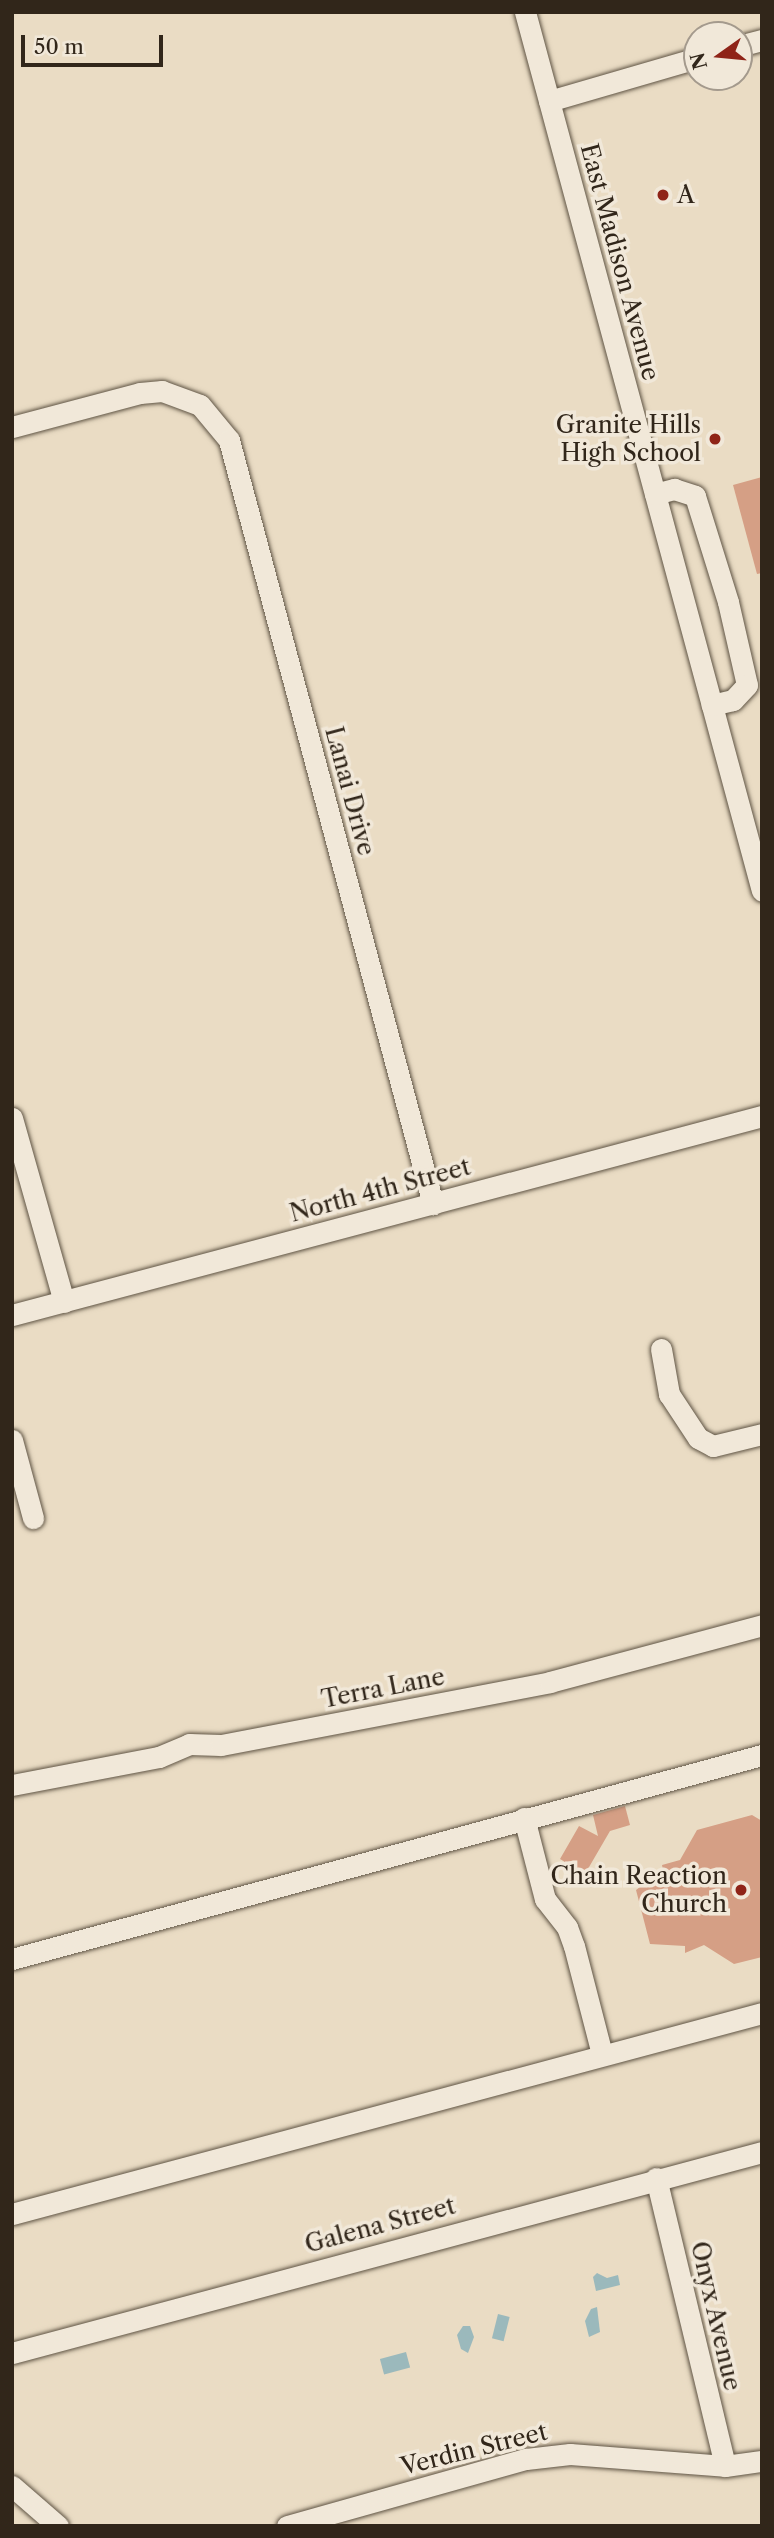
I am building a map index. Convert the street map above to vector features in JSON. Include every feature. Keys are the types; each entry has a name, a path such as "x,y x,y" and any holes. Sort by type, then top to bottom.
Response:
{"street":[{"name":"East Madison Avenue","path":"525,12 762,891"},
{"path":"549,101 683,62"},
{"name":"Lanai Drive","path":"12,427 140,393 162,391 196,402 229,440 433,1204"},
{"path":"655,494 674,489 695,496 728,602 747,685 733,700 712,705"},
{"name":"North 4th Street","path":"12,1315 762,1116"},
{"path":"12,1118 64,1303"},
{"path":"661,1349 669,1394 698,1438 713,1446 762,1434"},
{"path":"12,1440 33,1518"},
{"name":"Terra Lane","path":"12,1785 159,1757 189,1744 221,1745 550,1682 762,1625"},
{"path":"12,1959 762,1755"},
{"path":"524,1818 545,1899 567,1927 602,2054"},
{"path":"12,2214 762,2013"},
{"name":"Galena Street","path":"12,2353 762,2151"},
{"name":"Onyx Avenue","path":"656,2178 725,2466"},
{"name":"Verdin Street","path":"287,2526 526,2459 570,2454 725,2466 762,2461"},
{"path":"12,2486 58,2526"}],"water":[{"path":"597,2273 607,2278 618,2275 620,2285 596,2291 593,2277"},
{"path":"597,2307 600,2332 589,2337 585,2321 591,2309"},
{"path":"498,2314 510,2317 504,2341 492,2338"},
{"path":"463,2326 470,2326 474,2337 468,2353 461,2349 457,2335"},
{"path":"406,2352 410,2367 384,2374 380,2359"}],"building":[{"path":"762,477 762,573 757,574 733,485"},
{"path":"625,1806 630,1825 610,1831 585,1874 560,1859 579,1826 598,1836 593,1815"},
{"path":"752,1815 762,1821 762,1957 734,1964 704,1945 685,1953 685,1946 650,1944 636,1890 663,1870 662,1865 680,1860 697,1830"}],"place":[{"name":"A","path":"663,195"},
{"name":"Granite Hills High School","path":"715,439"},
{"name":"Chain Reaction Church","path":"741,1890"}]}
